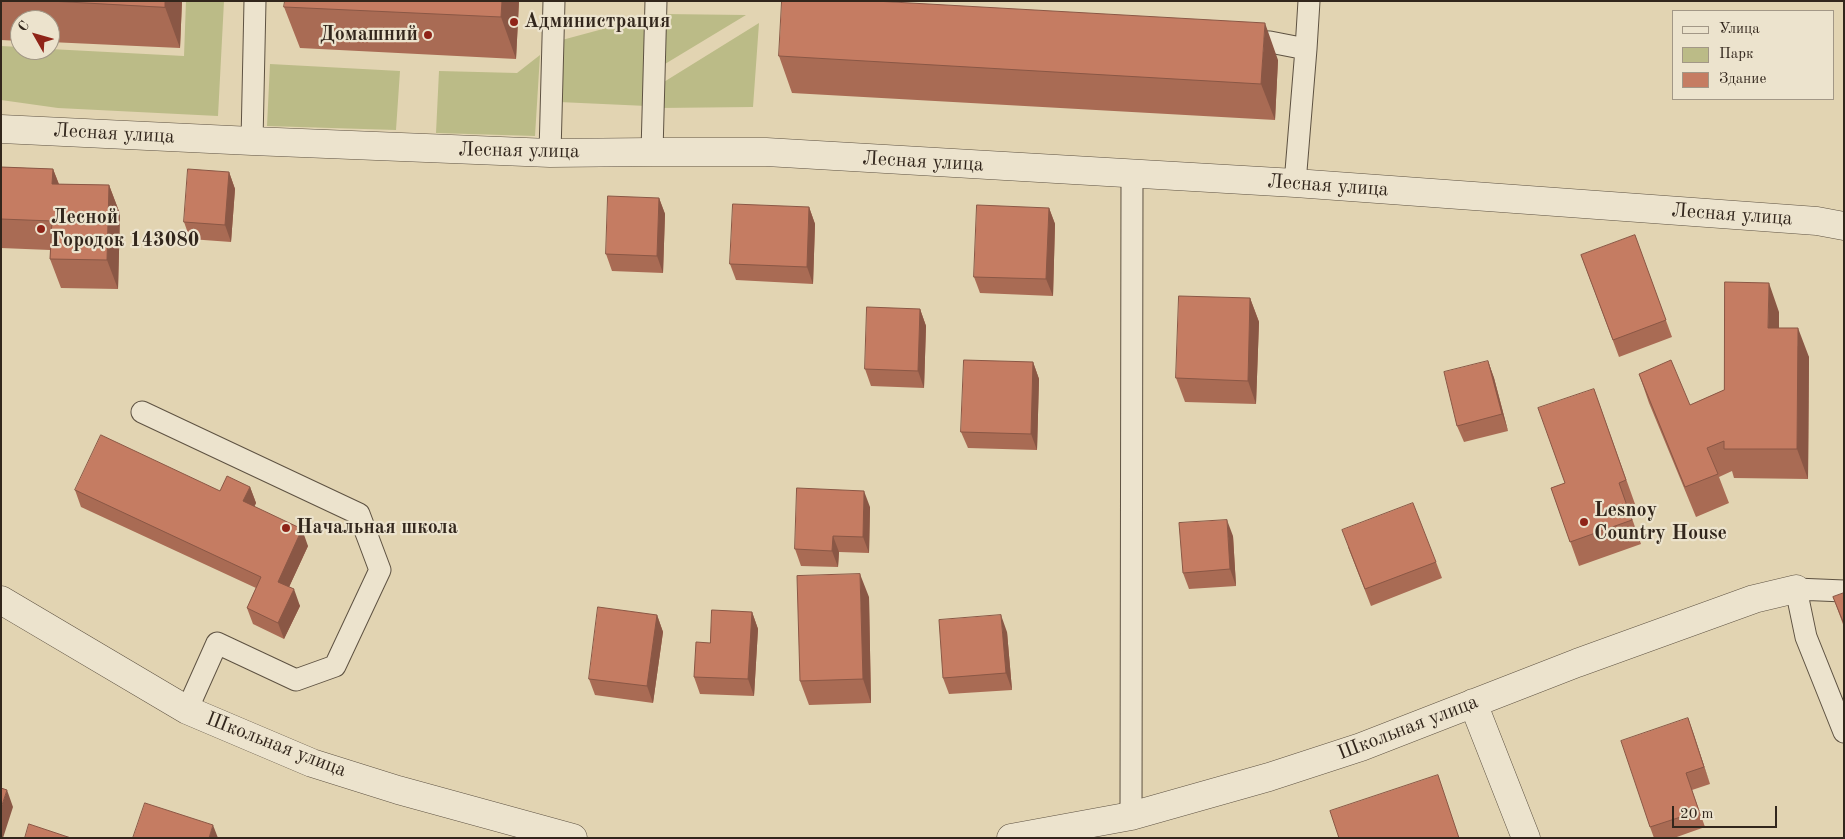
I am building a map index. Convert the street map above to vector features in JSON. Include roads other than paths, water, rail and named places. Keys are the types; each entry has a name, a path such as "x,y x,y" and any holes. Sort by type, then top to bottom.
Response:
{"street":[{"name":"Лесная улица","path":"1,129 252,142 550,153 766,152 1295,184 1817,221 1844,226"},
{"name":"Школьная улица","path":"1011,838 1131,816 1269,777 1361,747 1577,663 1754,599 1796,589"},
{"name":"Школьная улица","path":"1,600 188,710 312,763 407,792 573,838"},
{"path":"1473,703 1526,838"}],"lane":[{"path":"252,142 255,1"},
{"path":"550,153 554,1"},
{"path":"652,152 656,1"},
{"path":"1295,184 1308,1"},
{"path":"1221,39 1270,42 1306,48"},
{"path":"1131,816 1132,174"},
{"path":"142,412 360,514 380,570 335,666 296,680 217,643 188,710"},
{"path":"1844,591 1796,589 1806,638 1844,732"}],"place":[{"name":"Администрация","path":"514,22"},
{"name":"Домашний","path":"428,35"},
{"name":"Лесной Городок 143080","path":"41,229"},
{"name":"Lesnoy Country House","path":"1584,522"},
{"name":"Начальная школа","path":"286,528"}]}
